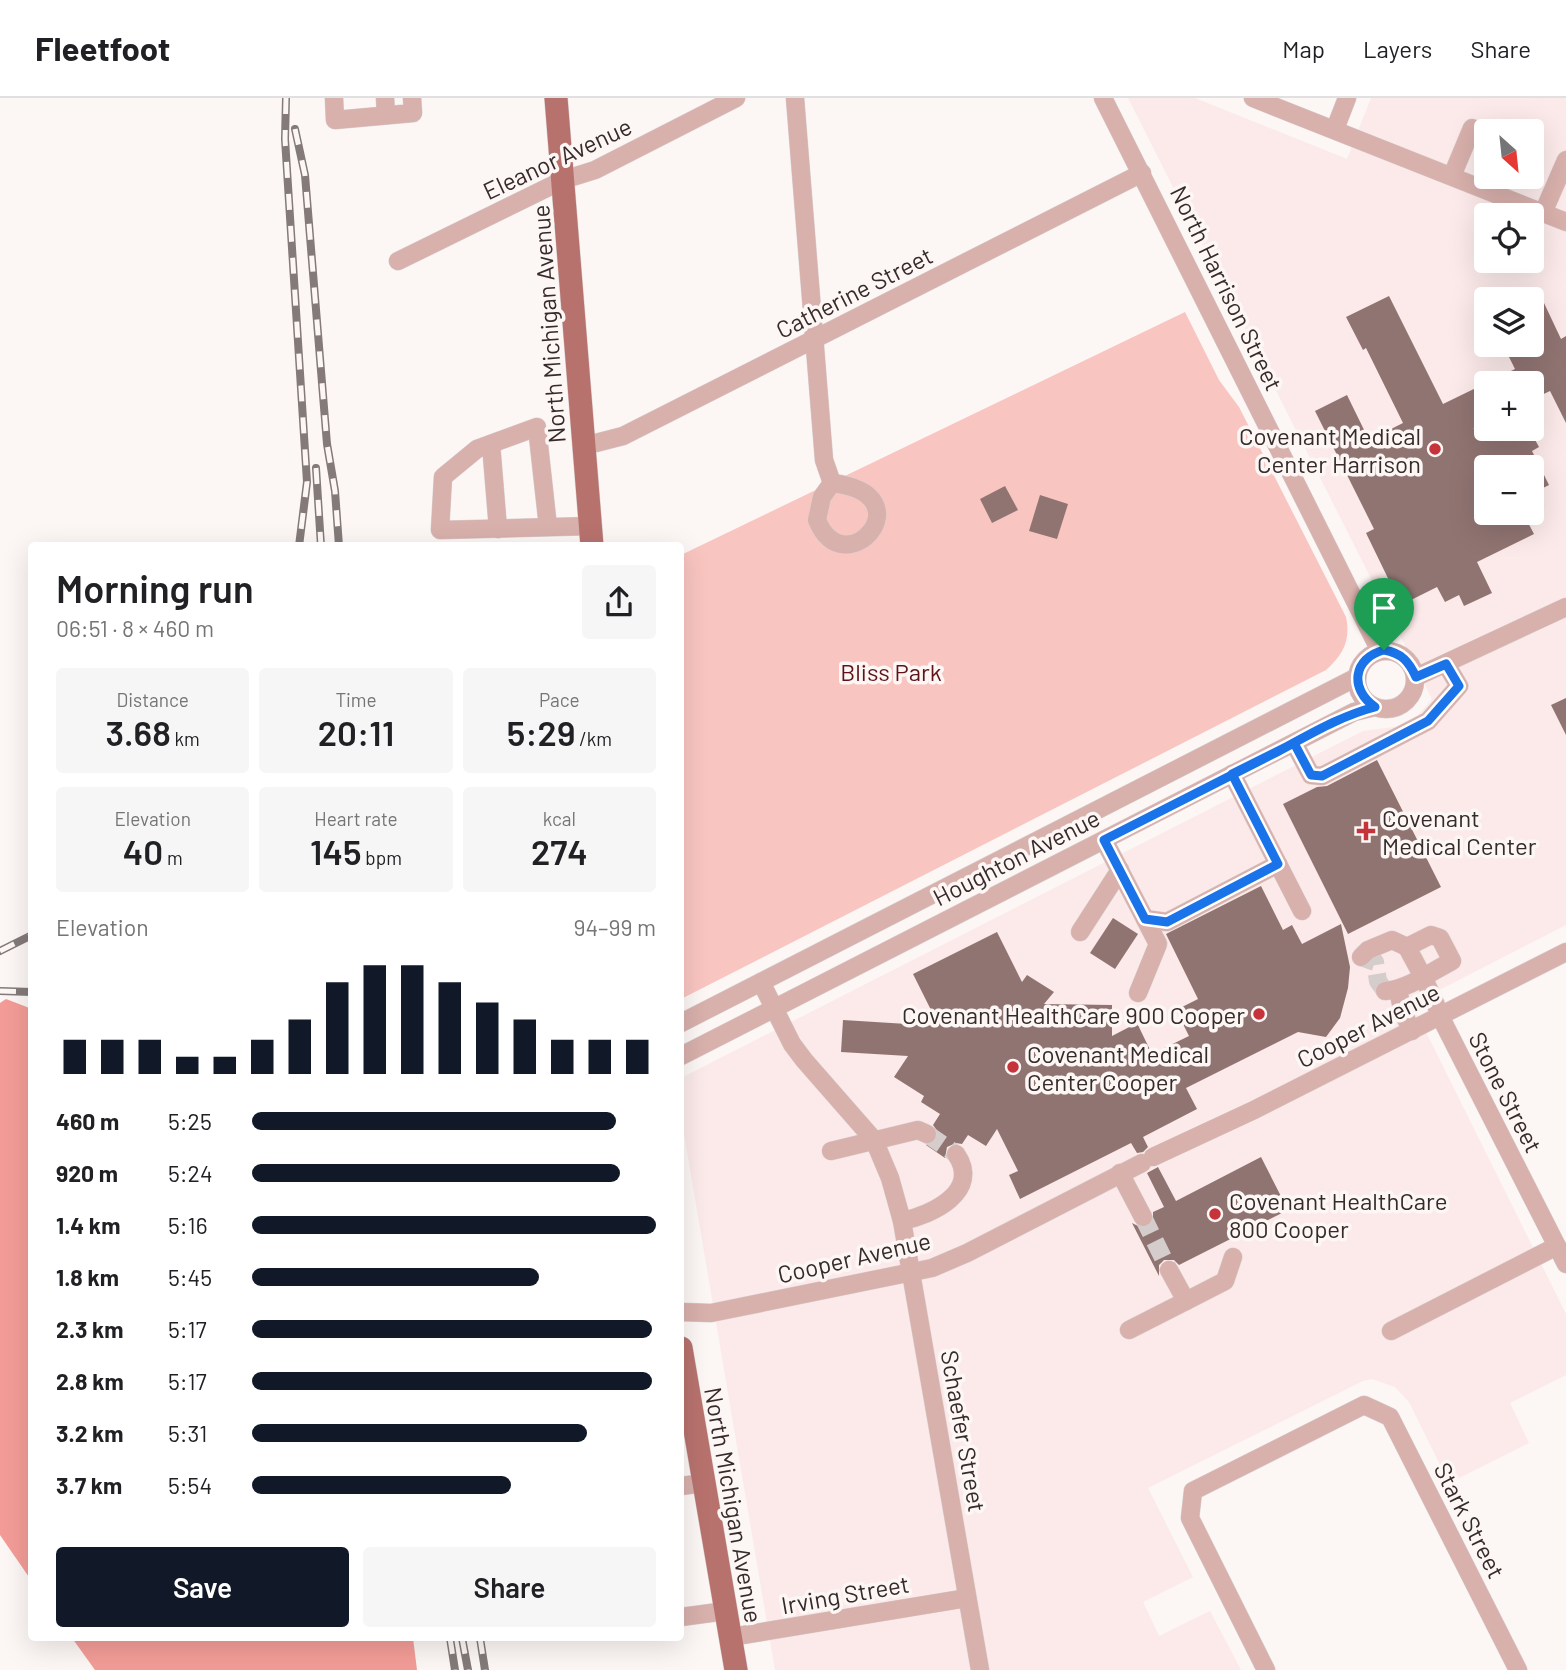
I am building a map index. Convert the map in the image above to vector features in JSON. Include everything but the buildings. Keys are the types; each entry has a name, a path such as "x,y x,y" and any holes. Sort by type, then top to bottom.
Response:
{"main road":[{"name":"North Michigan Avenue","path":"556,98 591,536"},
{"name":"North Michigan Avenue","path":"684,1366 736,1670"}],"street":[{"path":"334,98 335,120 385,107 413,113 412,98"},
{"name":"Eleanor Avenue","path":"398,261 563,180 595,170 736,98"},
{"path":"795,98 824,460 832,482"},
{"name":"North Harrison Street","path":"1103,98 1380,651"},
{"path":"1253,98 1518,203"},
{"path":"1335,129 1347,98"},
{"path":"1452,176 1472,128"},
{"path":"1544,211 1566,160"},
{"name":"Catherine Street","path":"584,446 623,436 1142,173"},
{"path":"1544,213 1566,222"},
{"path":"548,527 537,427 477,449 443,477 440,530 548,527 591,536"},
{"path":"491,444 498,528"},
{"path":"1416,677 1566,607"},
{"path":"1380,651 1399,653 1410,664 1416,677 1414,690 1399,706 1387,709 1375,707 1365,700 1358,690 1357,677 1368,657 1380,651"},
{"path":"1294,743 1311,775 1322,776 1428,721 1459,686 1446,664"},
{"name":"Houghton Avenue","path":"684,1021 1357,677"},
{"name":"Houghton Avenue","path":"684,1054 1354,712 1375,707"},
{"path":"1232,774 1302,911"},
{"path":"1104,840 1158,944 1138,993"},
{"path":"1145,919 1167,922 1278,864"},
{"path":"1080,932 1120,870"},
{"path":"1361,957 1368,950 1392,940 1406,947 1431,934 1440,938 1452,961 1391,990 1412,1031"},
{"name":"Stone Street","path":"1406,947 1566,1264"},
{"name":"Cooper Avenue","path":"684,1312 711,1313 912,1273 967,1254 1120,1173 1566,953"},
{"name":"Schaefer Street","path":"761,982 804,1060 874,1140 890,1178 912,1273 980,1670"},
{"path":"831,1151 918,1130 928,1134"},
{"path":"902,1221 920,1217 943,1206 956,1195 963,1172 956,1154"},
{"path":"1120,1173 1143,1217"},
{"path":"1391,1331 1557,1246"},
{"path":"1129,1330 1225,1281 1233,1257"},
{"path":"1170,1270 1186,1301"},
{"name":"Stark Street","path":"1266,1670 1190,1518 1193,1491 1364,1405 1390,1417 1518,1670"},
{"path":"684,1486 704,1483"},
{"name":"Irving Street","path":"731,1637 967,1598"},
{"path":"684,1617 726,1611"}],"shaded area":[{"name":"Covenant Medical Center","path":"1128,98 1195,98 1347,159 1371,98 1566,98 1566,925 1412,1004 1566,1314 1566,1375 1510,1403 1529,1443 1449,1483 1409,1402 1395,1387 1372,1379 1363,1381 1148,1488 1193,1577 1143,1602 1159,1636 1210,1611 1241,1670 775,1670 684,1134 684,1076 1363,731 1402,726 1414,720 1432,699"},
{"path":"6,999 28,1007 28,1576 0,1535 0,1003"},
{"path":"74,1641 413,1641 417,1670 95,1670"}],"green space":[{"name":"Bliss Park","path":"1185,312 1219,380 1239,407 1346,617 1347,633 1337,659 1326,670 684,997 684,554"}],"tunnel":[{"path":"1361,957 1375,962 1378,981 1385,991"},
{"path":"927,1134 956,1154"},
{"path":"1143,1217 1169,1270"}],"railway":[{"path":"286,98 285,139 307,482 300,542"},
{"path":"295,129 305,175 327,444 335,491 339,542"},
{"path":"316,468 321,542"},
{"path":"0,951 28,937"},
{"path":"0,991 28,992"},
{"path":"450,1641 455,1670"},
{"path":"463,1641 468,1670"},
{"path":"480,1641 485,1670"}],"place":[{"name":"Covenant Medical Center Harrison","path":"1435,449"},
{"name":"Covenant Medical Center","path":"1366,831"},
{"name":"Covenant HealthCare 900 Cooper","path":"1259,1014"},
{"name":"Covenant Medical Center Cooper","path":"1013,1067"},
{"name":"Covenant HealthCare 800 Cooper","path":"1215,1214"}],"route":[{"path":"1384,650 1368,657 1357,677 1358,690 1365,700 1375,707 1354,712 1294,743 1232,774 1104,840 1145,919 1167,922 1278,864 1232,774 1279,750 1294,743 1311,775 1322,776 1428,721 1459,686 1446,664 1416,677 1410,664 1399,653 1384,650"}]}
